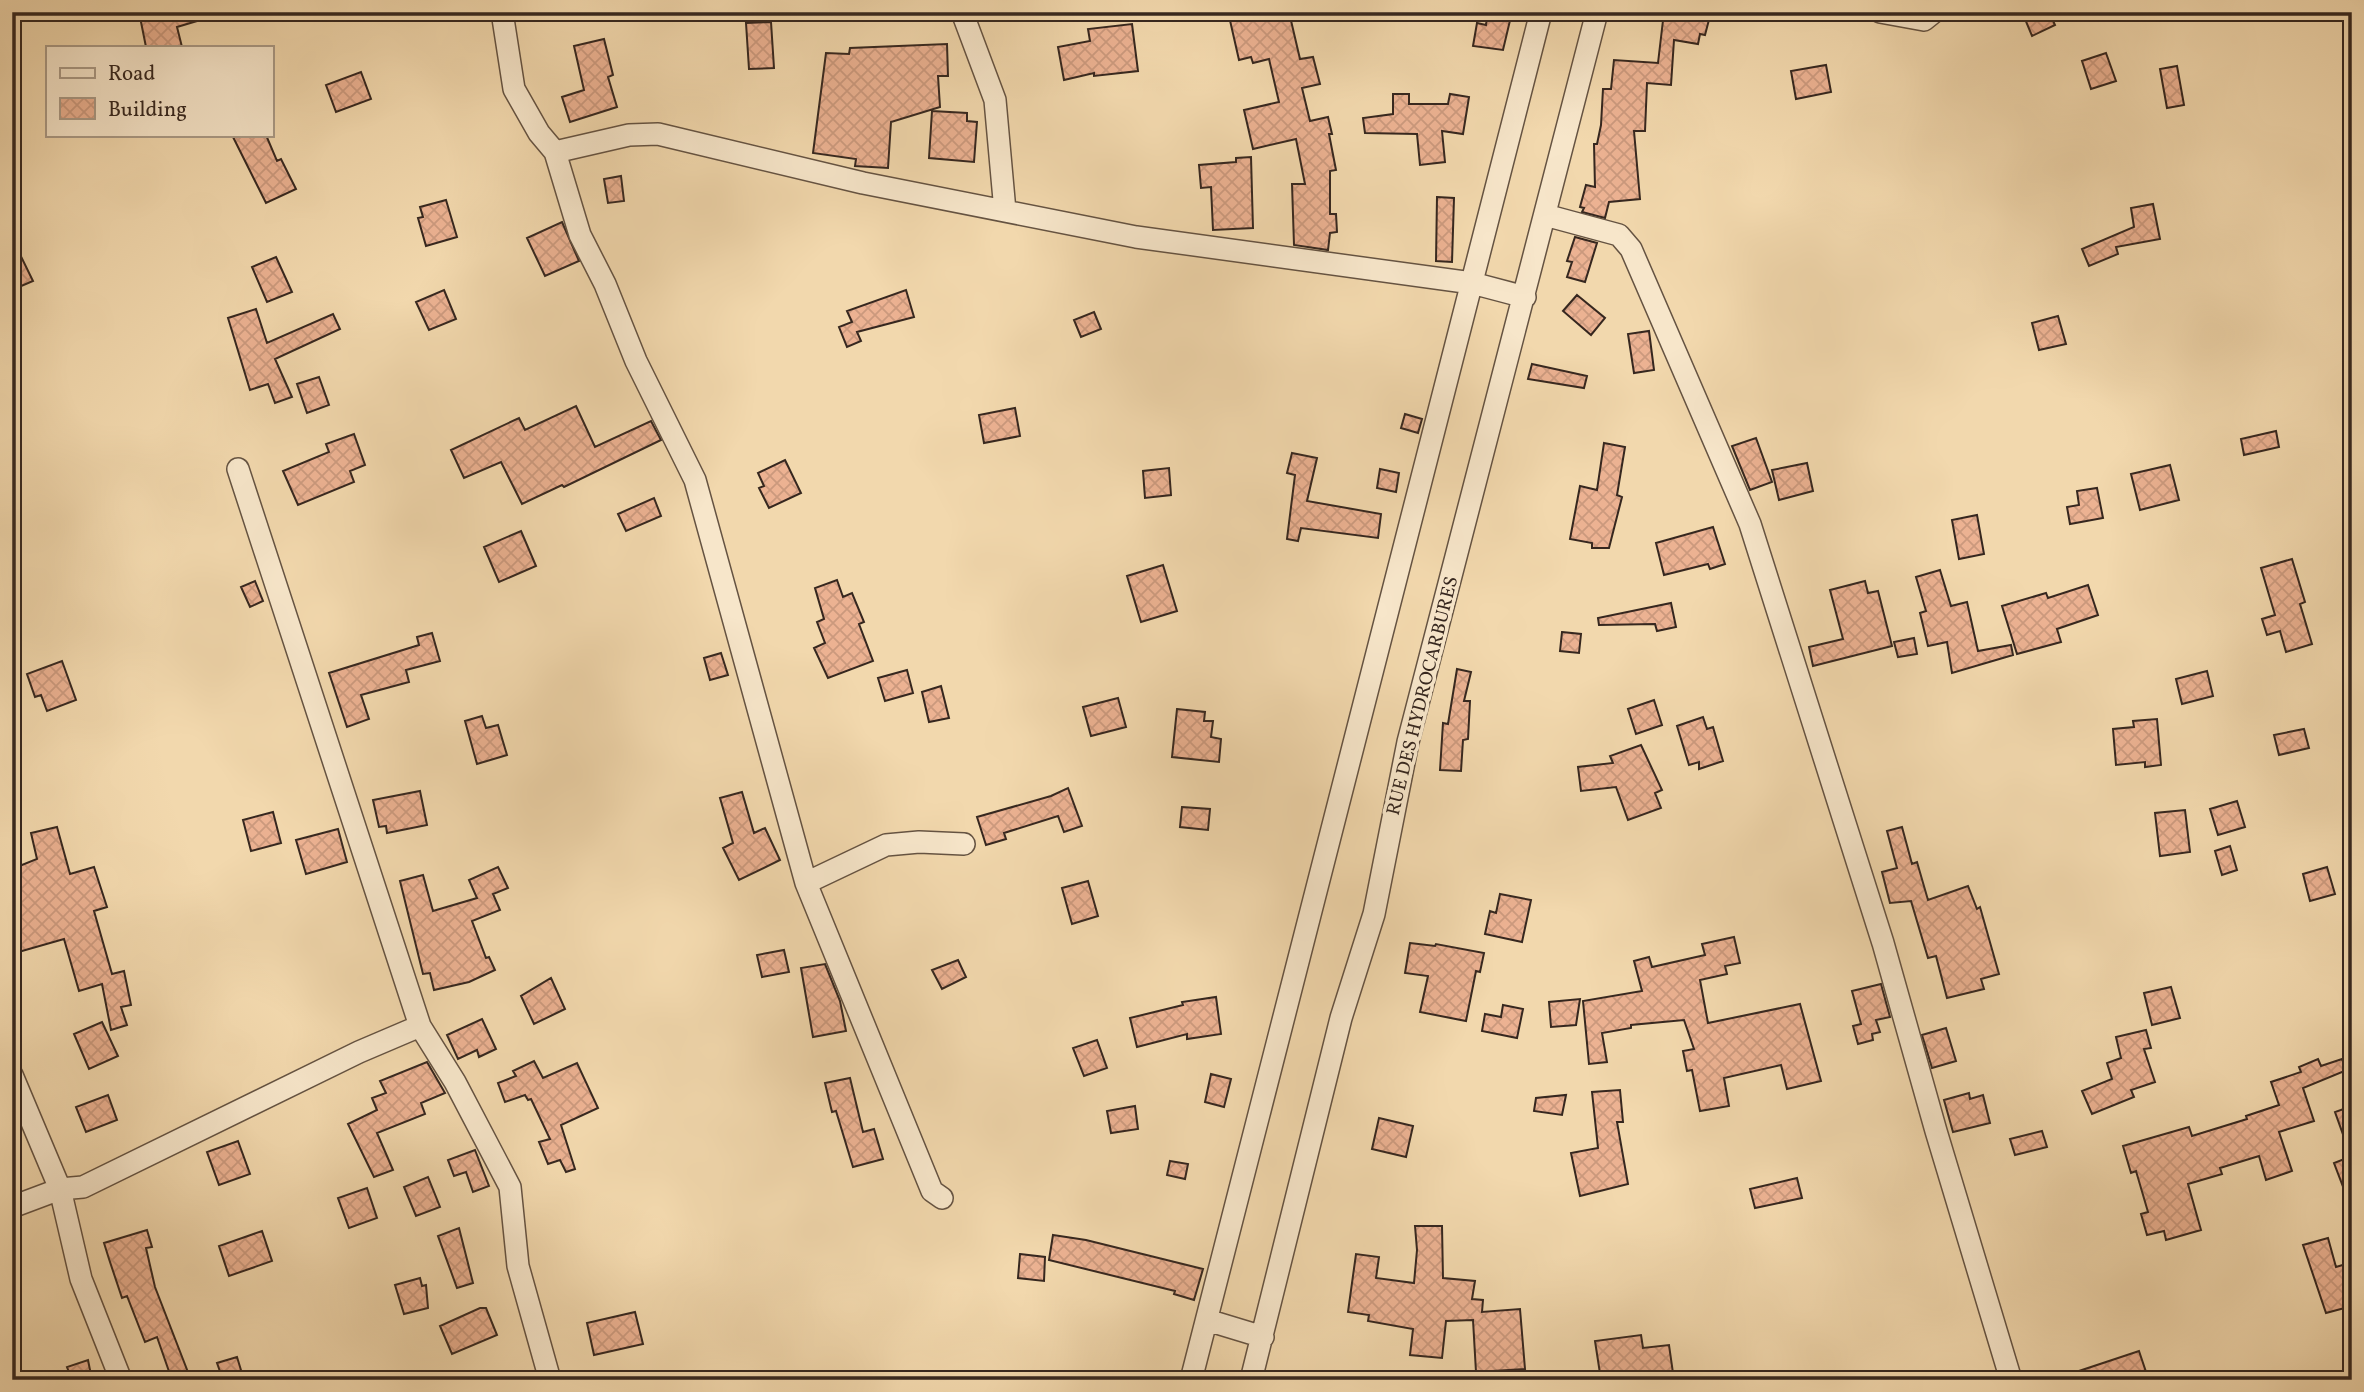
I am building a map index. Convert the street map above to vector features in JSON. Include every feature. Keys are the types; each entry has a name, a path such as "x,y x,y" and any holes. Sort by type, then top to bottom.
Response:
{"street":[{"path":"502,12 514,89 539,133 555,152 580,234 605,284 636,361 695,480 806,883 932,1191 942,1198"},
{"path":"962,12 995,100 1005,211"},
{"path":"1191,1380 1541,12"},
{"name":"RUE DES HYDROCARBURES","path":"1251,1380 1264,1337 1341,1017 1374,914 1408,743 1597,12"},
{"path":"1880,12 1924,20 1934,12"},
{"path":"555,152 629,135 658,134 863,183 1136,237 1472,284 1525,297"},
{"path":"1545,215 1619,234 1631,249 1750,524 1883,943 2011,1380"},
{"path":"238,469 421,1026 455,1082 510,1187 518,1266 550,1380"},
{"path":"806,883 886,845 919,842 964,844"},
{"path":"12,1207 60,1189 83,1186 359,1052 421,1026"},
{"path":"12,1075 60,1189 81,1279 121,1380"},
{"path":"1207,1320 1264,1337"}],"building":[{"path":"139,12 214,12 214,16 177,27 182,46 146,46"},
{"path":"1246,12 1289,12 1300,59 1313,57 1320,84 1302,88 1310,121 1328,117 1336,170 1330,171 1330,214 1336,214 1337,232 1330,233 1328,250 1294,245 1292,184 1305,184 1296,139 1253,149 1244,110 1279,102 1269,59 1253,63 1251,57 1239,60 1229,16"},
{"path":"1488,12 1512,12 1503,50 1473,46 1477,23 1486,25"},
{"path":"1664,12 1711,12 1705,35 1700,34 1698,44 1674,40 1671,85 1647,83 1645,131 1634,131 1640,199 1609,202 1605,218 1582,212 1584,208 1580,207 1586,185 1595,187 1594,144 1597,144 1601,125 1603,89 1611,89 1614,60 1658,63"},
{"path":"2040,12 2049,12 2055,25 2032,36 2025,19"},
{"path":"771,22 774,68 749,69 746,23"},
{"path":"1132,24 1138,71 1094,76 1094,73 1064,80 1058,47 1090,41 1088,29"},
{"path":"604,39 613,75 608,77 617,107 570,122 562,97 584,90 574,46"},
{"path":"947,44 948,76 938,76 940,107 891,122 888,168 855,166 856,159 813,153 826,53 849,54 850,48"},
{"path":"2106,53 2116,81 2091,89 2082,61"},
{"path":"1826,65 1831,92 1796,99 1791,71"},
{"path":"2177,66 2184,105 2167,108 2160,69"},
{"path":"361,72 371,99 336,112 326,85"},
{"path":"1393,94 1409,94 1409,104 1448,104 1450,94 1469,97 1463,134 1442,131 1445,162 1420,165 1417,134 1365,133 1363,118 1393,114"},
{"path":"932,111 967,113 967,121 977,122 974,162 929,158"},
{"path":"232,136 266,136 277,161 281,159 296,189 266,203"},
{"path":"1251,157 1253,228 1213,230 1211,187 1201,188 1199,165 1236,162 1236,158"},
{"path":"621,176 624,201 608,203 604,179"},
{"path":"1437,197 1454,198 1452,262 1436,261"},
{"path":"446,200 457,237 426,246 418,218 423,217 420,207"},
{"path":"2153,204 2160,239 2116,247 2118,254 2089,266 2082,249 2134,227 2131,208"},
{"path":"562,222 579,261 545,276 527,238"},
{"path":"1575,237 1597,243 1585,282 1567,277 1572,262 1567,261"},
{"path":"12,238 33,281 12,290"},
{"path":"276,257 292,292 267,302 252,267"},
{"path":"444,290 456,319 429,330 416,302"},
{"path":"906,290 914,317 857,332 861,341 847,347 839,327 852,322 847,311"},
{"path":"1577,295 1605,318 1591,335 1563,311"},
{"path":"256,309 267,343 333,314 340,329 275,359 292,397 275,403 268,384 250,390 228,318"},
{"path":"1094,312 1101,329 1081,337 1074,320"},
{"path":"2058,316 2066,344 2039,350 2032,323"},
{"path":"1649,331 1654,370 1634,373 1628,334"},
{"path":"1532,364 1587,376 1584,388 1528,379"},
{"path":"319,377 329,405 307,413 297,384"},
{"path":"576,406 595,447 651,421 661,440 564,487 562,485 522,504 501,462 464,478 451,450 519,418 525,430"},
{"path":"1015,408 1020,436 984,443 979,415"},
{"path":"1405,414 1422,419 1418,433 1401,428"},
{"path":"2276,431 2279,447 2244,455 2241,439"},
{"path":"354,434 365,465 350,471 354,482 298,505 283,471 329,452 326,444"},
{"path":"1756,438 1772,482 1750,490 1732,446"},
{"path":"1604,443 1625,447 1617,495 1622,497 1609,548 1592,548 1592,543 1570,539 1580,486 1597,490"},
{"path":"1292,453 1317,458 1307,501 1381,514 1378,538 1301,528 1298,541 1287,539 1295,475 1287,473"},
{"path":"785,460 801,493 769,508 759,488 764,486 758,473"},
{"path":"1807,463 1813,491 1779,500 1772,470"},
{"path":"2170,465 2179,500 2140,510 2131,474"},
{"path":"1169,468 1171,495 1145,498 1143,471"},
{"path":"1380,469 1399,473 1396,492 1377,488"},
{"path":"2097,488 2103,518 2070,524 2067,507 2079,505 2077,491"},
{"path":"654,498 661,516 626,531 618,514"},
{"path":"1977,515 1984,554 1959,559 1952,520"},
{"path":"1713,527 1725,564 1710,569 1708,564 1664,575 1656,543"},
{"path":"521,531 536,566 499,582 484,547"},
{"path":"2292,559 2305,602 2300,604 2312,644 2286,652 2280,631 2267,635 2262,619 2275,615 2261,568"},
{"path":"1163,565 1177,611 1141,622 1127,576"},
{"path":"1940,570 1951,606 1967,602 1978,651 2011,645 2013,655 1952,673 1947,642 1928,646 1920,613 1926,611 1916,577"},
{"path":"837,580 843,597 852,593 864,622 859,624 873,661 828,678 814,648 825,643 817,622 824,619 815,588"},
{"path":"255,581 263,601 250,607 241,587"},
{"path":"1865,581 1868,593 1878,591 1892,646 1813,666 1809,647 1843,639 1830,590"},
{"path":"2088,585 2098,615 2057,629 2061,642 2017,654 2002,606 2046,593 2048,598"},
{"path":"1671,603 1676,627 1657,631 1655,624 1599,625 1598,618"},
{"path":"1562,632 1581,634 1579,653 1560,651"},
{"path":"432,633 440,661 406,670 409,682 361,695 369,719 347,727 329,673 419,645 417,637"},
{"path":"1914,638 1917,654 1898,657 1894,642"},
{"path":"721,653 728,675 710,680 704,658"},
{"path":"62,661 76,700 47,711 41,695 35,697 27,674"},
{"path":"1457,669 1471,672 1464,701 1470,701 1468,739 1463,740 1461,771 1440,770 1443,723 1448,724"},
{"path":"907,670 913,693 885,701 878,678"},
{"path":"2207,671 2213,696 2182,704 2176,679"},
{"path":"941,686 949,718 929,722 922,692"},
{"path":"1118,698 1126,727 1091,736 1083,707"},
{"path":"1654,700 1662,725 1636,734 1628,709"},
{"path":"1177,709 1205,712 1204,721 1213,721 1211,737 1221,739 1219,762 1172,757"},
{"path":"482,716 486,728 498,725 507,755 477,764 465,721"},
{"path":"1703,717 1707,729 1713,727 1723,761 1699,769 1699,762 1689,765 1677,726"},
{"path":"2157,719 2161,765 2145,767 2145,762 2116,765 2113,729 2134,727 2133,721"},
{"path":"2304,729 2309,748 2279,755 2274,735"},
{"path":"1641,745 1662,790 1655,793 1661,808 1628,820 1616,787 1581,791 1578,767 1613,763 1610,756"},
{"path":"1068,788 1082,826 1064,832 1058,816 1004,833 1006,839 986,845 977,817 1051,796"},
{"path":"420,791 427,825 387,833 386,826 379,827 373,800"},
{"path":"742,792 754,833 765,828 780,860 739,880 723,848 733,843 720,798"},
{"path":"2237,801 2245,827 2218,835 2210,809"},
{"path":"1182,807 1210,809 1208,830 1180,827"},
{"path":"2185,810 2190,852 2160,856 2155,813"},
{"path":"273,812 281,843 251,851 243,820"},
{"path":"57,827 70,874 94,867 107,907 94,911 112,974 124,971 131,1005 121,1007 127,1025 111,1030 102,984 79,991 64,939 15,953 12,942 12,869 37,859 31,833"},
{"path":"1902,827 1912,864 1917,862 1928,900 1968,886 1977,909 1980,907 1999,974 1981,979 1984,989 1947,998 1936,956 1928,958 1911,901 1890,903 1882,872 1897,868 1887,831"},
{"path":"338,829 347,862 306,874 296,840"},
{"path":"2230,846 2237,870 2222,875 2215,851"},
{"path":"498,867 508,888 493,894 500,910 472,921 486,958 489,957 495,970 469,982 434,990 430,973 423,974 400,881 423,875 433,911 477,898 469,880"},
{"path":"2327,867 2335,894 2310,901 2303,874"},
{"path":"1088,881 1098,916 1072,924 1062,888"},
{"path":"1500,894 1531,900 1522,942 1485,934 1490,911 1496,913"},
{"path":"1734,937 1740,963 1725,966 1727,974 1700,980 1708,1023 1800,1004 1821,1081 1787,1089 1781,1065 1724,1078 1729,1106 1700,1111 1692,1070 1687,1071 1683,1051 1694,1049 1684,1020 1631,1025 1631,1028 1602,1033 1607,1062 1589,1064 1583,1001 1642,991 1634,961 1649,957 1652,967 1705,955 1702,944"},
{"path":"1410,943 1436,944 1484,953 1480,972 1476,971 1466,1021 1420,1012 1428,976 1405,973"},
{"path":"784,950 789,972 762,977 757,955"},
{"path":"958,960 966,977 942,989 932,970"},
{"path":"825,964 840,1001 846,1031 813,1037 801,968"},
{"path":"551,978 565,1009 534,1024 521,996"},
{"path":"1881,984 1890,1017 1876,1020 1880,1032 1872,1034 1873,1040 1858,1044 1853,1026 1861,1024 1852,991"},
{"path":"2171,987 2180,1018 2152,1025 2144,993"},
{"path":"1216,997 1221,1034 1187,1039 1187,1034 1137,1047 1130,1018 1183,1005 1182,1002"},
{"path":"1580,999 1576,1025 1551,1027 1549,1002"},
{"path":"1503,1005 1523,1009 1517,1038 1482,1031 1485,1014 1501,1017"},
{"path":"482,1019 496,1049 479,1057 477,1050 458,1059 447,1035"},
{"path":"102,1022 118,1056 89,1069 74,1034"},
{"path":"1946,1028 1956,1061 1932,1068 1922,1035"},
{"path":"2146,1030 2151,1048 2144,1049 2155,1082 2131,1090 2134,1097 2092,1114 2082,1091 2112,1079 2107,1063 2121,1058 2116,1037"},
{"path":"1097,1040 1107,1068 1084,1076 1073,1048"},
{"path":"2318,1059 2321,1066 2342,1059 2347,1070 2303,1088 2314,1121 2279,1132 2292,1171 2266,1180 2259,1156 2220,1168 2222,1174 2188,1184 2201,1230 2166,1240 2164,1231 2147,1235 2141,1214 2148,1212 2136,1171 2131,1173 2123,1146 2189,1127 2192,1136 2247,1119 2246,1116 2279,1105 2271,1082 2301,1072 2299,1067"},
{"path":"534,1061 543,1078 577,1063 598,1108 561,1125 575,1169 566,1172 560,1160 548,1164 539,1142 550,1139 531,1099 528,1100 525,1095 505,1102 498,1083 516,1076 513,1071"},
{"path":"427,1062 445,1093 421,1103 425,1114 377,1133 393,1170 374,1177 348,1124 377,1110 372,1098 386,1093 380,1081"},
{"path":"1211,1074 1231,1079 1224,1107 1205,1102"},
{"path":"850,1078 863,1132 874,1129 883,1159 853,1167 836,1111 832,1112 825,1083"},
{"path":"1620,1090 1623,1122 1617,1122 1628,1184 1580,1196 1571,1153 1598,1148 1592,1092"},
{"path":"1969,1093 1970,1099 1983,1095 1990,1123 1953,1132 1944,1100"},
{"path":"108,1095 117,1120 86,1132 76,1107"},
{"path":"1566,1095 1562,1115 1534,1111 1536,1098"},
{"path":"1135,1106 1138,1129 1111,1133 1107,1111"},
{"path":"2352,1106 2352,1154 2350,1154 2335,1112"},
{"path":"1379,1118 1413,1126 1406,1157 1372,1149"},
{"path":"2042,1131 2047,1147 2015,1155 2010,1139"},
{"path":"238,1141 250,1174 219,1185 207,1152"},
{"path":"475,1150 489,1186 473,1192 466,1172 454,1176 448,1160"},
{"path":"2352,1156 2352,1205 2350,1205 2334,1163"},
{"path":"1170,1161 1188,1164 1185,1179 1167,1175"},
{"path":"428,1177 440,1207 416,1216 404,1187"},
{"path":"1797,1178 1802,1198 1755,1208 1750,1189"},
{"path":"367,1188 377,1218 349,1228 338,1198"},
{"path":"1415,1226 1442,1226 1443,1278 1475,1281 1472,1299 1483,1300 1482,1312 1520,1309 1525,1369 1476,1372 1473,1320 1446,1321 1442,1358 1410,1355 1413,1329 1368,1321 1369,1315 1348,1312 1356,1254 1379,1257 1376,1278 1414,1283 1417,1250"},
{"path":"459,1228 473,1283 457,1288 438,1236"},
{"path":"147,1230 152,1247 146,1248 155,1287 191,1380 172,1380 157,1337 145,1342 127,1296 122,1298 104,1243"},
{"path":"262,1231 272,1261 229,1276 219,1246"},
{"path":"1053,1235 1086,1240 1203,1269 1194,1300 1174,1294 1175,1291 1049,1260"},
{"path":"2328,1238 2336,1267 2346,1264 2352,1282 2345,1284 2352,1306 2326,1313 2303,1245"},
{"path":"1020,1254 1045,1257 1044,1281 1018,1278"},
{"path":"420,1278 422,1286 426,1285 428,1308 404,1314 395,1285"},
{"path":"480,1308 486,1308 497,1335 452,1354 440,1326"},
{"path":"635,1312 643,1344 594,1355 587,1323"},
{"path":"1641,1335 1643,1348 1669,1345 1674,1380 1601,1380 1595,1341"},
{"path":"2139,1351 2147,1375 2133,1380 2062,1380 2061,1377"},
{"path":"237,1357 244,1380 223,1380 217,1363"},
{"path":"88,1360 92,1380 72,1380 67,1367"}]}
